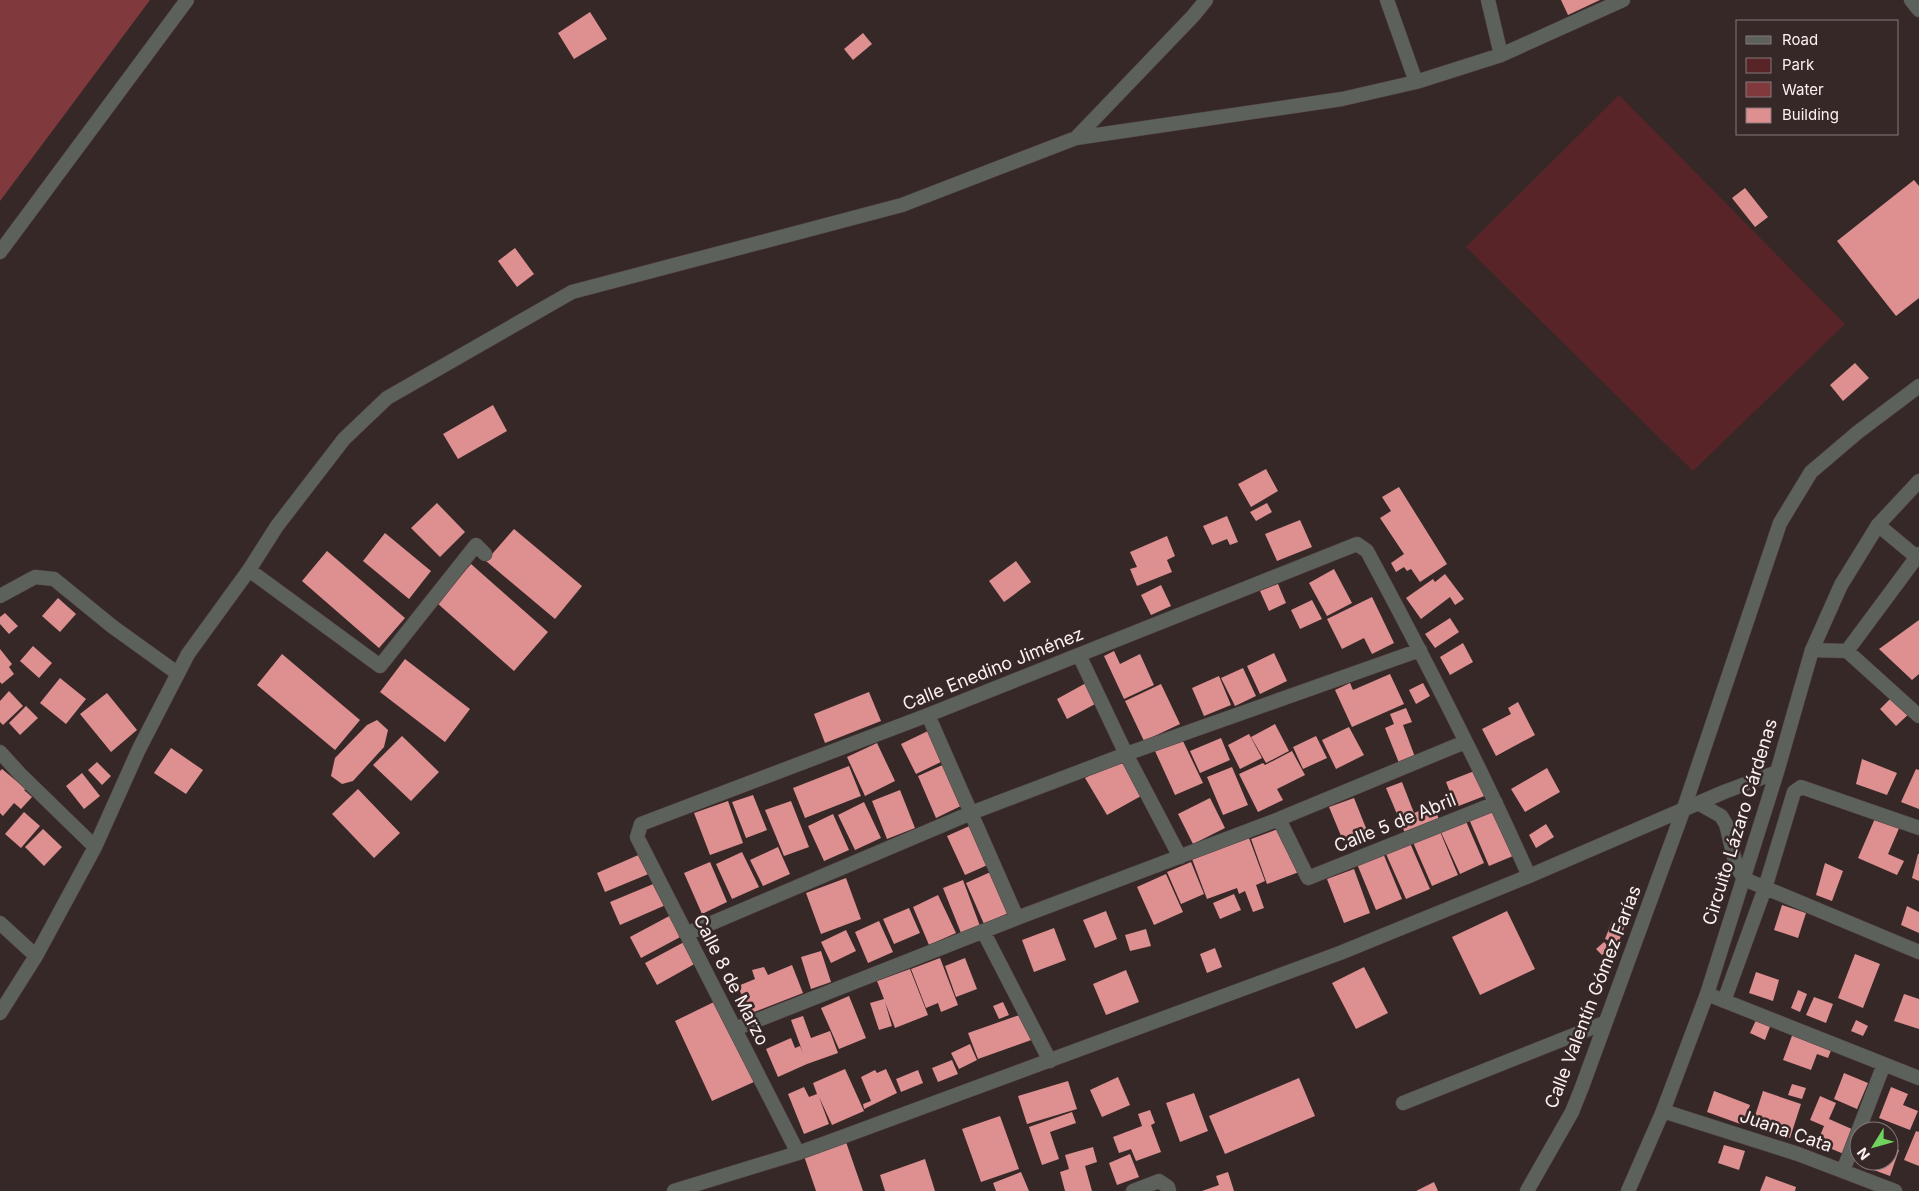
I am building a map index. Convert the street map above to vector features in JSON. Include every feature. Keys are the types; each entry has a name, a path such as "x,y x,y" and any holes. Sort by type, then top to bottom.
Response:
{"street":[{"path":"0,252 187,0"},
{"path":"1076,138 1193,16 1206,0"},
{"path":"1387,0 1416,82"},
{"path":"1488,0 1501,55"},
{"path":"0,1013 36,956 95,847 139,749 188,654 249,570 277,526 344,439 387,398 572,292 902,206 1076,138 1342,99 1416,82 1501,55 1623,0"},
{"path":"1911,0 1919,10"},
{"name":"Calle Valentín Gómez Farías","path":"1527,1191 1572,1112 1683,811 1780,523 1811,472 1858,432 1919,386"},
{"name":"Circuito Lázaro Cárdenas","path":"1628,1191 1663,1111 1707,994 1777,772 1812,650 1841,585 1878,525 1919,481"},
{"path":"1847,651 1918,556 1878,525"},
{"name":"Calle Enedino Jiménez","path":"641,824 928,715 1357,544 1368,551 1420,650"},
{"path":"249,570 380,666 476,545 485,554"},
{"path":"0,596 35,577 54,579 114,627 177,673"},
{"path":"686,934 971,813 1126,754 1420,650 1496,803 1529,876"},
{"path":"1812,650 1847,651 1919,716"},
{"path":"1079,655 1126,754 1180,857"},
{"path":"928,715 1016,918"},
{"path":"735,1029 1016,918 1280,819 1465,742"},
{"path":"0,752 95,847"},
{"path":"674,1191 798,1153 1340,953 1777,772"},
{"path":"1724,1001 1765,888 1794,792 1801,787 1919,828"},
{"name":"Calle 5 de Abril","path":"1280,819 1308,878 1496,803"},
{"path":"1698,804 1721,816 1726,824 1736,865 1744,879 1919,952"},
{"name":"Calle 8 de Marzo","path":"641,824 637,837 798,1153"},
{"path":"0,923 36,956"},
{"path":"983,931 1050,1061"},
{"path":"1707,994 1919,1078"},
{"path":"1403,1103 1604,1023"},
{"path":"1843,1171 1884,1064"},
{"name":"Juana Cata","path":"1663,1111 1798,1154 1895,1191"},
{"path":"1133,1191 1159,1181 1168,1189"}],"green space":[{"path":"1619,95 1845,324 1693,471 1466,247"}],"water":[{"path":"0,0 150,0 0,201"}],"building":[{"path":"1561,0 1600,0 1568,15"},
{"path":"590,12 607,39 574,59 558,33"},
{"path":"863,33 872,44 853,60 844,49"},
{"path":"1914,180 1919,186 1919,298 1896,316 1837,241"},
{"path":"1745,188 1768,217 1755,227 1732,198"},
{"path":"515,248 534,274 517,287 498,261"},
{"path":"1855,363 1869,378 1843,401 1830,385"},
{"path":"493,405 507,431 458,459 443,434"},
{"path":"1266,469 1278,491 1251,507 1238,484"},
{"path":"1399,487 1447,564 1420,582 1411,569 1407,571 1404,567 1396,572 1391,563 1404,554 1380,518 1391,511 1382,497"},
{"path":"437,503 465,532 440,557 411,528"},
{"path":"1267,503 1272,512 1256,521 1250,512"},
{"path":"1227,516 1238,542 1230,545 1227,539 1212,545 1203,526"},
{"path":"1300,520 1312,547 1277,561 1265,534"},
{"path":"514,529 582,586 555,619 486,561"},
{"path":"385,533 431,571 409,599 363,561"},
{"path":"1167,536 1175,556 1167,560 1172,572 1137,586 1130,569 1137,567 1130,552"},
{"path":"327,551 405,618 379,648 302,581"},
{"path":"1016,561 1031,582 1004,602 989,581"},
{"path":"471,564 548,632 514,671 437,603"},
{"path":"1334,569 1352,603 1327,616 1309,583"},
{"path":"1445,574 1464,599 1455,605 1450,597 1421,619 1406,598 1433,579 1435,582"},
{"path":"1278,584 1286,603 1269,611 1260,591"},
{"path":"1161,585 1171,606 1151,615 1141,595"},
{"path":"1372,597 1394,643 1372,654 1364,638 1342,649 1327,619"},
{"path":"58,598 76,614 60,632 42,616"},
{"path":"1312,600 1322,619 1300,629 1291,610"},
{"path":"5,613 18,626 9,634 0,624 0,617"},
{"path":"1450,618 1459,632 1435,648 1425,634"},
{"path":"1919,620 1919,674 1912,680 1879,649"},
{"path":"1463,643 1473,662 1450,675 1440,657"},
{"path":"33,646 52,663 39,678 20,661"},
{"path":"0,649 12,664 9,667 14,674 2,684 0,682"},
{"path":"1114,651 1120,664 1140,654 1154,685 1124,699 1104,656"},
{"path":"1274,653 1287,681 1260,694 1247,666"},
{"path":"282,654 360,720 335,750 257,685"},
{"path":"405,659 470,709 445,742 380,692"},
{"path":"1243,668 1256,696 1235,706 1221,678"},
{"path":"1390,674 1404,704 1352,727 1335,690 1350,683 1353,690"},
{"path":"1219,676 1231,705 1204,716 1192,688"},
{"path":"60,678 86,699 66,724 40,703"},
{"path":"1086,683 1097,703 1067,719 1057,699"},
{"path":"1423,683 1430,696 1416,704 1409,690"},
{"path":"1161,684 1180,724 1144,741 1125,701"},
{"path":"9,691 23,706 3,725 0,722 0,701"},
{"path":"869,692 881,721 825,743 814,714"},
{"path":"107,693 137,730 111,752 80,714"},
{"path":"1894,695 1911,712 1896,726 1880,709"},
{"path":"1518,702 1535,735 1496,756 1482,729 1511,714 1508,708"},
{"path":"26,706 38,718 20,735 9,723"},
{"path":"1406,708 1412,722 1403,725 1415,757 1399,763 1385,728 1394,724 1390,714"},
{"path":"377,720 388,730 384,747 353,781 342,784 331,776 335,758 367,725"},
{"path":"1275,724 1289,751 1266,763 1251,737"},
{"path":"1349,727 1364,755 1336,769 1322,740"},
{"path":"930,730 945,760 916,774 901,744"},
{"path":"1249,734 1262,758 1240,769 1228,745"},
{"path":"402,736 439,772 411,801 373,765"},
{"path":"1316,736 1327,758 1303,769 1293,747"},
{"path":"1221,738 1230,760 1200,773 1190,751"},
{"path":"1182,739 1203,783 1175,795 1155,751"},
{"path":"877,743 895,781 865,796 847,757"},
{"path":"171,748 203,770 186,794 154,773"},
{"path":"1292,751 1305,775 1277,789 1283,800 1258,812 1239,774 1263,763 1265,765"},
{"path":"1120,758 1141,796 1107,815 1085,778"},
{"path":"1862,759 1897,773 1887,795 1856,784"},
{"path":"97,762 111,776 102,785 88,770"},
{"path":"947,763 965,804 936,818 918,776"},
{"path":"849,766 861,796 805,818 793,788"},
{"path":"1232,767 1248,805 1223,815 1207,777"},
{"path":"1547,768 1560,792 1525,812 1511,789"},
{"path":"2,769 26,789 24,790 32,797 21,809 14,803 3,816 0,813 0,771"},
{"path":"1916,769 1919,770 1919,809 1901,802"},
{"path":"1477,770 1487,795 1456,807 1446,782"},
{"path":"82,773 100,796 84,809 66,786"},
{"path":"1402,782 1414,813 1433,805 1439,819 1405,833 1386,788"},
{"path":"358,789 400,833 374,858 332,814"},
{"path":"900,790 915,828 887,839 872,801"},
{"path":"753,795 767,830 746,838 732,802"},
{"path":"1210,798 1225,828 1193,844 1178,814"},
{"path":"1354,798 1368,833 1344,843 1329,807"},
{"path":"728,801 743,843 710,855 694,813"},
{"path":"791,801 809,847 784,856 765,810"},
{"path":"864,802 881,838 855,850 838,815"},
{"path":"1493,809 1513,856 1489,866 1469,819"},
{"path":"24,812 40,826 21,848 5,834"},
{"path":"833,814 849,850 824,861 808,826"},
{"path":"1876,816 1900,826 1888,854 1904,861 1897,875 1858,858"},
{"path":"1465,819 1484,863 1460,874 1440,830"},
{"path":"974,824 992,863 965,875 947,836"},
{"path":"1546,824 1554,837 1536,848 1529,835"},
{"path":"1283,827 1299,872 1267,884 1251,839"},
{"path":"43,829 62,847 44,866 25,847"},
{"path":"1439,829 1458,875 1432,886 1412,840"},
{"path":"1249,838 1265,881 1256,885 1264,908 1253,912 1245,891 1239,894 1237,888 1207,899 1192,859"},
{"path":"1410,843 1430,889 1406,899 1386,854"},
{"path":"778,847 790,874 763,886 750,860"},
{"path":"742,852 759,887 732,899 716,864"},
{"path":"643,853 651,873 605,892 597,873"},
{"path":"1383,853 1402,899 1376,910 1357,864"},
{"path":"1919,854 1919,881 1912,878"},
{"path":"710,862 727,902 702,914 684,873"},
{"path":"1191,862 1204,894 1181,904 1167,872"},
{"path":"1825,863 1843,871 1832,901 1816,895"},
{"path":"1354,869 1370,913 1344,923 1327,879"},
{"path":"995,870 1013,911 984,924 966,883"},
{"path":"1166,874 1183,912 1154,925 1137,887"},
{"path":"846,878 861,919 821,934 806,893"},
{"path":"963,880 980,926 961,933 943,888"},
{"path":"658,882 668,904 620,925 610,902"},
{"path":"1234,894 1241,910 1220,919 1213,903"},
{"path":"938,895 956,933 929,945 913,907"},
{"path":"1782,905 1806,913 1798,938 1774,930"},
{"path":"1907,906 1919,912 1919,933 1901,925"},
{"path":"909,908 920,933 894,944 883,919"},
{"path":"1106,911 1117,939 1095,948 1083,920"},
{"path":"1507,911 1535,969 1480,995 1452,937"},
{"path":"673,914 684,935 641,958 630,937"},
{"path":"879,921 893,952 868,963 855,932"},
{"path":"1612,921 1625,925 1618,944 1605,939"},
{"path":"1054,928 1066,960 1034,972 1022,940"},
{"path":"1146,929 1151,946 1130,951 1125,935"},
{"path":"846,930 856,951 831,963 821,942"},
{"path":"686,941 698,962 657,985 645,963"},
{"path":"1604,942 1610,948 1602,955 1596,949"},
{"path":"1215,948 1222,967 1207,973 1200,954"},
{"path":"821,951 831,982 811,989 801,957"},
{"path":"1855,954 1880,964 1863,1008 1838,998"},
{"path":"940,958 958,1005 941,1012 938,1003 926,1008 911,969"},
{"path":"965,958 977,989 956,997 945,966"},
{"path":"792,965 803,993 749,1014 738,986 755,979 752,970 764,967 768,975"},
{"path":"1364,967 1388,1013 1356,1029 1332,983"},
{"path":"910,969 928,1015 895,1028 885,1002 892,1026 879,1030 870,1003 884,999 877,981"},
{"path":"1126,970 1139,1002 1106,1015 1093,984"},
{"path":"1756,972 1779,980 1773,1001 1749,993"},
{"path":"1798,990 1807,994 1800,1012 1791,1008"},
{"path":"1904,994 1919,999 1919,1029 1894,1021"},
{"path":"849,996 866,1038 839,1049 821,1008"},
{"path":"1814,997 1833,1004 1826,1023 1806,1015"},
{"path":"718,1000 756,1081 712,1101 675,1021"},
{"path":"1003,1002 1009,1015 999,1019 993,1006"},
{"path":"1025,1013 1034,1039 978,1059 968,1033"},
{"path":"803,1016 811,1038 830,1031 838,1053 778,1077 766,1049 791,1038 795,1048 800,1046 803,1053 791,1020"},
{"path":"1757,1018 1771,1024 1765,1040 1750,1033"},
{"path":"1856,1020 1868,1026 1863,1036 1851,1031"},
{"path":"1793,1033 1832,1048 1828,1058 1817,1054 1811,1070 1783,1060"},
{"path":"970,1044 977,1060 959,1069 951,1053"},
{"path":"952,1060 958,1074 938,1082 932,1068"},
{"path":"845,1069 864,1111 832,1125 819,1097 829,1124 804,1134 788,1094 804,1087 809,1097 817,1094 813,1083"},
{"path":"886,1069 897,1093 864,1109 863,1104 871,1101 861,1077 875,1070 877,1073"},
{"path":"918,1070 923,1083 901,1092 896,1079"},
{"path":"1844,1073 1868,1083 1857,1109 1834,1099"},
{"path":"1118,1077 1130,1105 1102,1117 1090,1090"},
{"path":"1299,1078 1315,1116 1225,1154 1209,1116"},
{"path":"1068,1081 1077,1109 1027,1124 1018,1096"},
{"path":"1792,1084 1806,1088 1802,1099 1788,1095"},
{"path":"1891,1087 1908,1094 1903,1105 1918,1111 1910,1130 1899,1126 1899,1121 1887,1121 1879,1118"},
{"path":"1714,1091 1750,1105 1743,1125 1707,1112"},
{"path":"1763,1091 1801,1104 1790,1138 1752,1125"},
{"path":"1194,1093 1208,1131 1180,1142 1166,1103"},
{"path":"1820,1096 1836,1103 1829,1119 1849,1128 1849,1142 1844,1154 1817,1143 1824,1126 1810,1120"},
{"path":"1150,1110 1155,1123 1151,1125 1161,1152 1136,1161 1131,1149 1119,1153 1113,1137 1142,1126 1138,1114"},
{"path":"1072,1112 1076,1123 1050,1132 1059,1159 1042,1165 1029,1127"},
{"path":"1000,1116 1019,1169 981,1182 962,1129"},
{"path":"1916,1131 1919,1132 1919,1166 1904,1160"},
{"path":"846,1142 863,1191 816,1191 804,1156"},
{"path":"1724,1145 1745,1151 1739,1170 1718,1163"},
{"path":"1093,1147 1097,1162 1085,1166 1092,1191 1065,1191 1060,1172 1069,1169 1065,1155"},
{"path":"1130,1154 1139,1177 1117,1185 1109,1163"},
{"path":"925,1159 935,1191 885,1191 880,1175"},
{"path":"1876,1171 1892,1171 1890,1176"},
{"path":"1021,1172 1029,1191 996,1191 993,1183"},
{"path":"1228,1172 1234,1191 1202,1191 1219,1185 1216,1176"},
{"path":"1766,1176 1796,1187 1795,1191 1760,1191"},
{"path":"1434,1182 1438,1191 1416,1191"}]}
